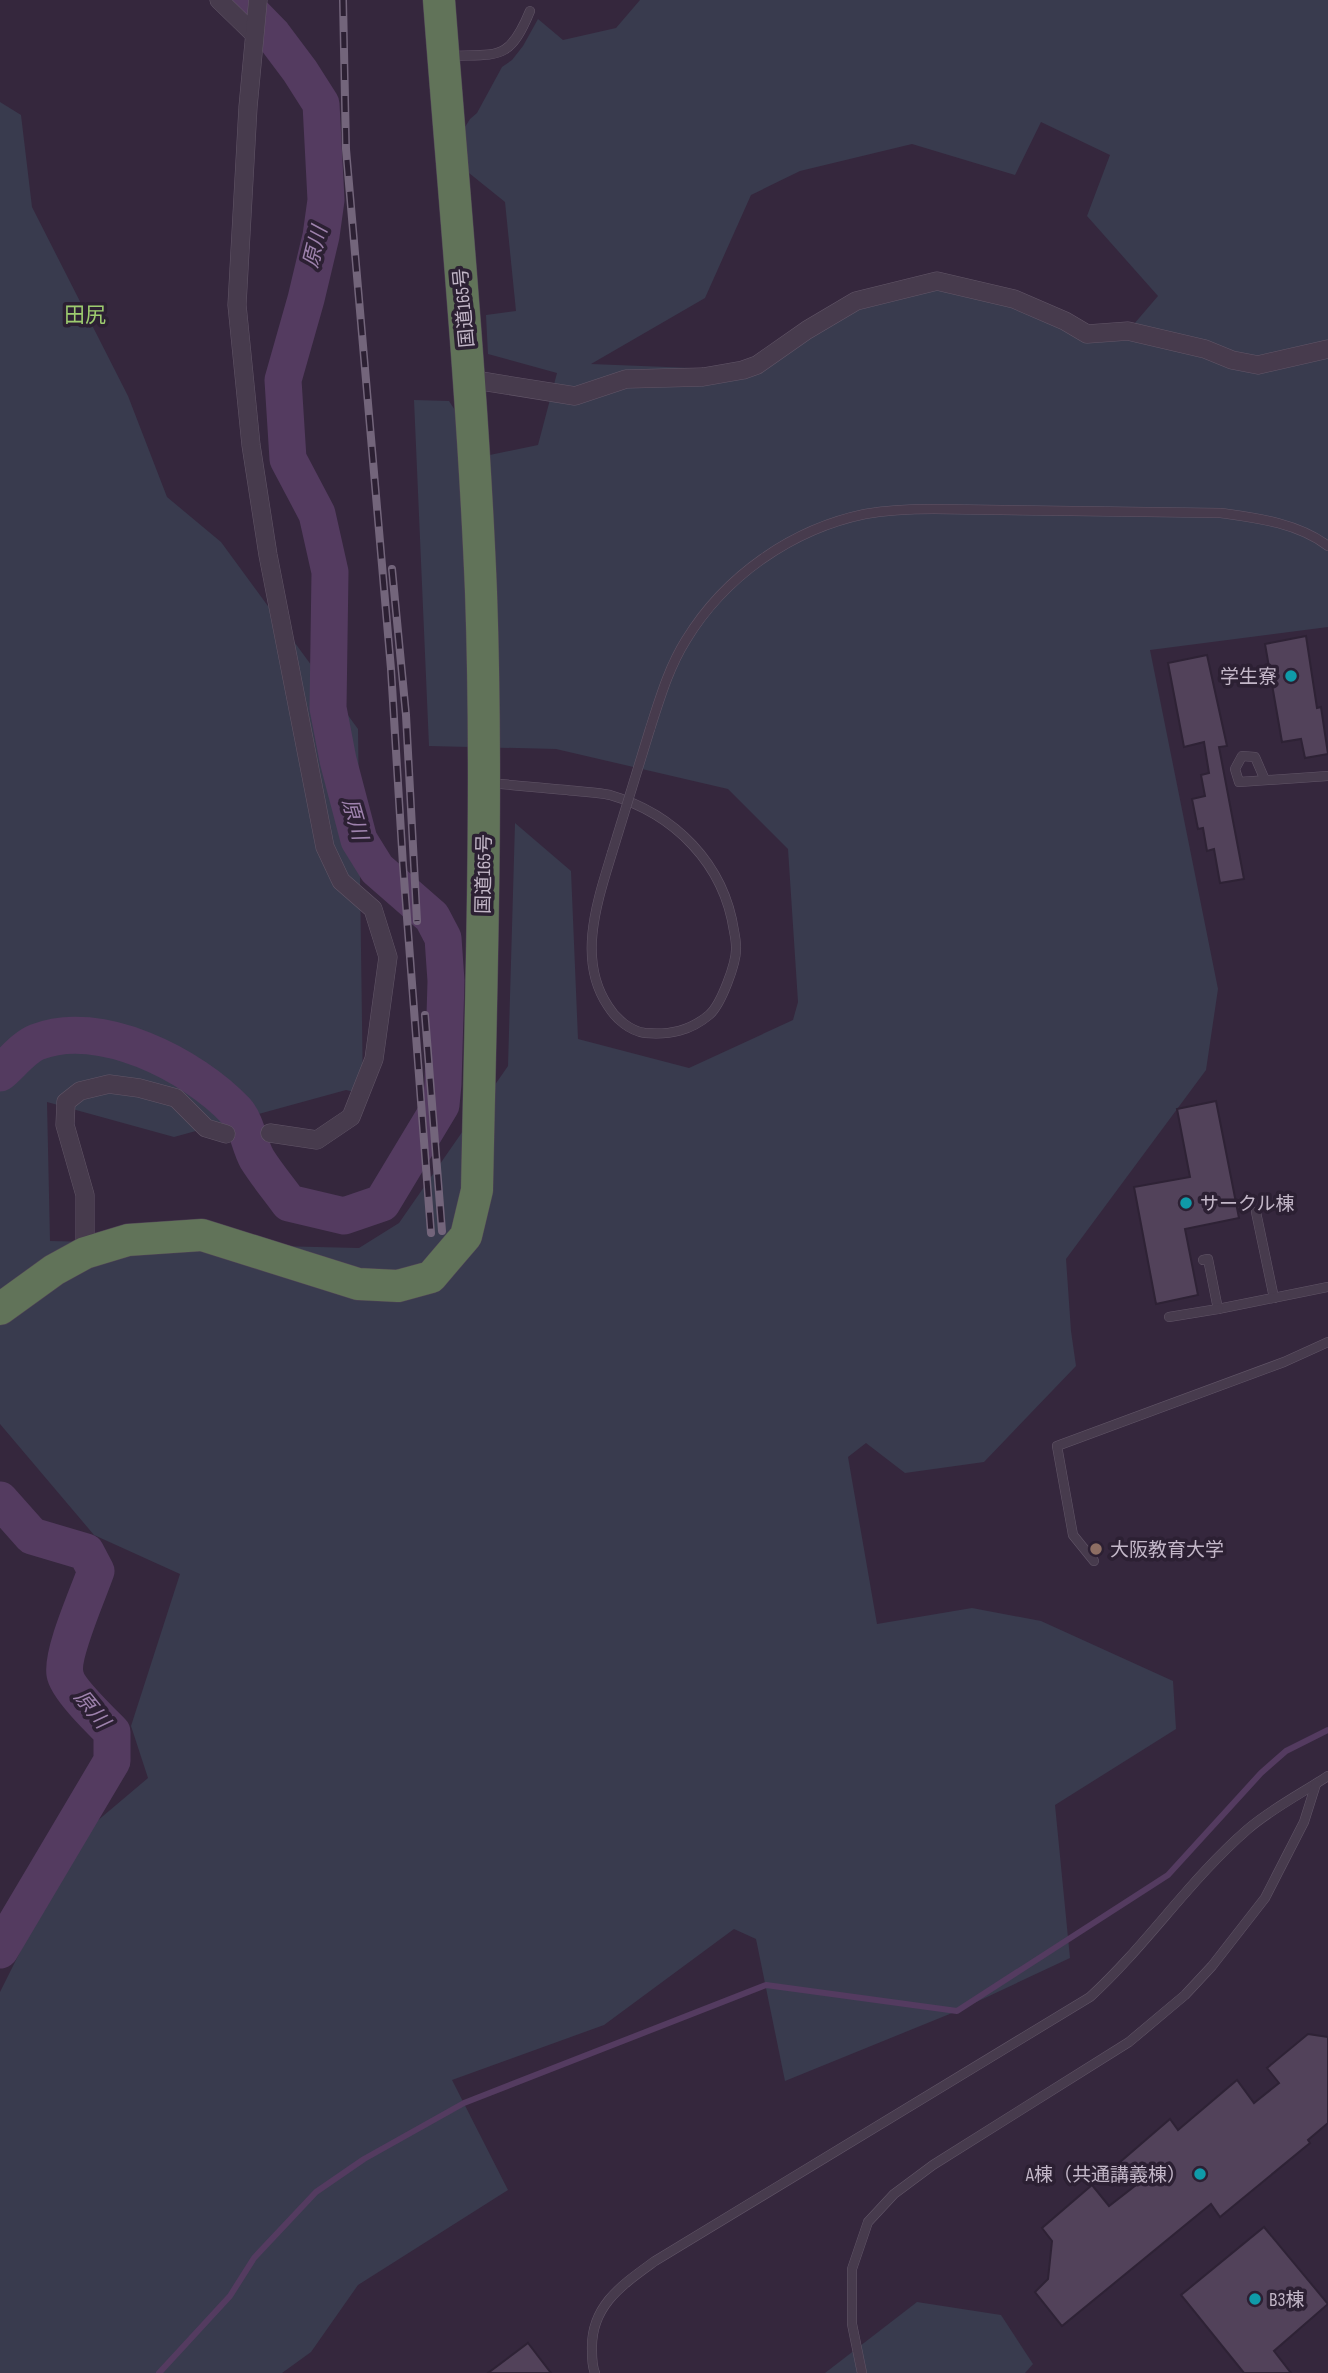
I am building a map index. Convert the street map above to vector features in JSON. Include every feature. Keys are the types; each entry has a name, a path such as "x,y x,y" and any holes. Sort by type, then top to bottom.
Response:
{"highway":[{"name":"国道165号","path":"0,1309 54,1270 85,1253 128,1240 202,1236 358,1284 398,1286 431,1277 466,1236 477,1190 485,783 481,591 469,379 439,0"}],"street":[{"path":"219,0 254,34"},
{"path":"258,0 248,107 237,305 251,445 268,555 325,847 341,881 373,909 388,957 374,1059 351,1117 317,1140 270,1133"},
{"path":"469,379 575,396 626,379 703,377 743,370 757,365 807,330 856,301 937,281 1014,299 1065,321 1087,334 1128,331 1258,365 1328,349"},
{"path":"85,1253 85,1195 65,1125 66,1102 80,1091 109,1084 138,1088 176,1098 206,1128 226,1134"}],"lane":[{"path":"443,56 498,54 513,44 530,10"},
{"path":"485,783 607,794 641,806 658,816 687,837 701,853 718,878 731,909 737,949 728,981 712,1013 689,1029 662,1035 639,1032 616,1019 599,993 592,960 595,910 612,853 650,729 666,680 686,640 720,594 769,554 796,538 827,525 864,514 901,509 1221,513 1252,517 1291,527 1328,546"},
{"path":"1265,780 1328,776"},
{"path":"1256,1212 1274,1298"},
{"path":"1203,1260 1208,1259 1218,1309"},
{"path":"1169,1317 1328,1287"},
{"path":"1094,1560 1073,1535 1057,1446 1284,1362 1328,1342"},
{"path":"595,2373 592,2367 591,2334 600,2311 622,2285 655,2261 1090,1997 1118,1972 1184,1892 1250,1827 1328,1776"},
{"path":"862,2373 852,2324 852,2269 869,2222 894,2194 913,2180 1129,2042 1185,1995 1212,1966 1265,1898 1304,1822 1316,1784"}],"shaded area":[{"path":"640,0 1328,0 1328,627 1150,650 1218,989 1206,1070 1066,1259 1076,1366 984,1462 905,1473 866,1443 848,1457 877,1624 972,1608 1041,1621 1173,1681 1176,1729 1055,1805 1070,1958 957,2011 785,2081 756,1939 734,1929 604,2025 452,2080 508,2190 358,2285 311,2352 282,2373 0,2373 0,1992 77,1838 148,1778 131,1726 180,1574 94,1535 0,1424 0,102 21,115 32,207 128,396 167,497 221,542 358,729 363,1094 346,1090 174,1137 47,1102 50,1241 359,1248 399,1223 508,1066 515,823 571,871 578,1039 689,1068 793,1020 798,1002 788,849 728,789 556,749 429,746 414,400 449,401 485,456 538,445 557,373 488,354 486,315 516,311 505,202 469,173 465,127 477,113 502,67 512,60 523,46 538,19 563,40 616,28","holes":["1041,122 1110,155 1087,216 1158,296 1128,331 1087,334 937,281 856,301 743,370 591,364 705,298 751,195 800,171 912,144 1015,175"]},
{"path":"917,2302 1001,2315 1033,2364 1025,2373 825,2373"}],"building":[{"name":"学生寮","path":"1306,636 1317,708 1321,707 1328,754 1305,758 1301,739 1282,742 1265,644"},
{"path":"1207,655 1227,746 1219,747 1244,879 1220,883 1214,849 1207,851 1203,828 1198,829 1192,799 1205,796 1201,775 1209,773 1204,742 1184,747 1168,663"},
{"name":"サークル棟","path":"1216,1101 1239,1218 1185,1229 1198,1295 1156,1304 1134,1187 1190,1177 1177,1109"},
{"name":"A棟（共通講義棟）","path":"1308,2034 1328,2037 1328,2123 1308,2140 1310,2143 1220,2217 1211,2204 1062,2326 1035,2292 1048,2279 1052,2241 1042,2228 1092,2185 1109,2206 1136,2185 1119,2163 1170,2119 1178,2130 1237,2080 1254,2103 1279,2083 1267,2068"},
{"name":"B3棟","path":"1264,2227 1328,2304 1274,2351 1291,2373 1244,2373 1181,2295"},
{"path":"528,2343 551,2373 488,2373"}],"waterway":[{"name":"原川","path":"0,1073 32,1044 62,1036 88,1036 144,1050 195,1077 236,1111 257,1159 289,1203 344,1216 382,1203 441,1105 446,981 443,938 432,917 377,869 359,840 338,760 328,708 330,572 317,514 288,459 283,380 306,299 321,236 326,200 321,104 273,35 239,0"},
{"name":"原川","path":"0,1500 32,1536 86,1552 96,1571 71,1639 65,1674 78,1696 112,1732 112,1761 0,1950"},
{"path":"159,2373 230,2296 254,2258 316,2192 364,2159 464,2103 766,1985 957,2011 1168,1875 1261,1773 1286,1751 1328,1730"}],"railway":[{"path":"343,0 346,149 391,669 431,1233"},
{"path":"392,569 406,715 417,921"},
{"path":"425,1015 442,1231"}],"place":[{"name":"学生寮","path":"1291,676"},
{"name":"サークル棟","path":"1186,1203"},
{"name":"大阪教育大学","path":"1096,1549"},
{"name":"A棟（共通講義棟）","path":"1200,2174"},
{"name":"B3棟","path":"1255,2299"}],"district":[{"name":"田尻","path":"85,315"}]}
